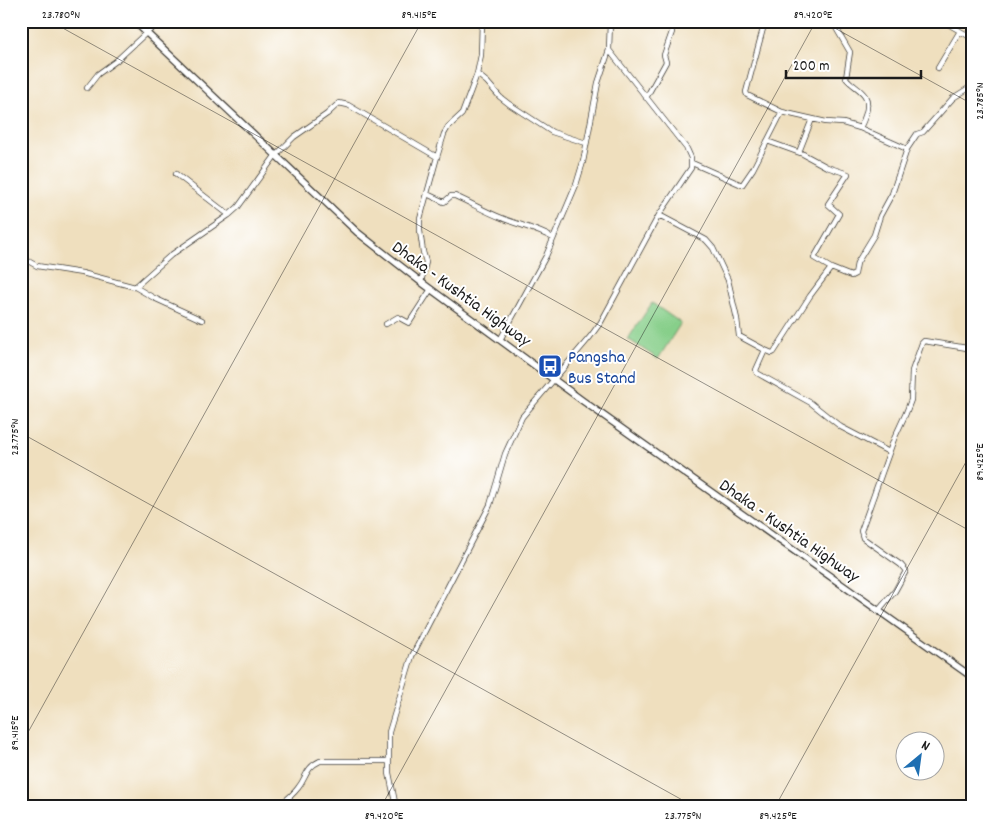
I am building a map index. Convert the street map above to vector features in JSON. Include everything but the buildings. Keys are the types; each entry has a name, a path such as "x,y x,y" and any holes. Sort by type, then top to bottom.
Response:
{"main road":[{"name":"Dhaka - Kushtia Highway","path":"134,21 356,232 599,412 972,677"}],"street":[{"path":"87,88 98,74 162,21"},
{"path":"421,282 426,262 420,231 420,218 444,134 448,127 462,114 476,74 481,55 482,21"},
{"path":"500,340 530,286 576,185 598,83 609,50 610,21"},
{"path":"762,21 764,25 746,94 782,112 860,128 907,149"},
{"path":"832,21 850,52 846,78 865,95 866,115 860,128"},
{"path":"943,21 972,38"},
{"path":"938,68 960,31"},
{"path":"646,98 666,62 664,55 672,32"},
{"path":"396,807 388,773 389,732 412,656 490,505 505,454 522,417 601,322 659,216 691,168 692,163 687,149 609,50"},
{"path":"476,74 488,82 509,104 552,132 586,143"},
{"path":"767,141 799,152 818,163 848,174 828,204 839,214 814,258 831,268 851,276 855,274 857,263 874,235 878,221 892,194 907,149 917,134 923,132 953,98 972,86"},
{"path":"135,287 171,255 238,207 275,156 294,137 339,103 348,105 436,157"},
{"path":"692,163 742,185 753,169 782,112"},
{"path":"799,152 812,119"},
{"path":"176,174 229,215"},
{"path":"427,194 444,202 450,196 455,196 500,218 543,232 553,238"},
{"path":"659,216 706,240 714,248 728,280 739,336 772,353 831,268"},
{"path":"21,257 37,266 82,273 135,287 202,320"},
{"path":"386,324 398,317 409,323 431,289"},
{"path":"878,611 895,591 906,571 901,565 861,535 867,510 911,400 912,371 923,341 967,348 972,341"},
{"path":"765,350 756,370 757,373 811,404 841,427 889,452"},
{"path":"277,807 291,797 300,786 306,772 320,761 389,761"}],"green space":[{"path":"652,303 681,323 658,359 628,339"}],"railway":[{"path":"960,21 972,28"}],"place":[{"name":"Pangsha Bus Stand","path":"550,366"}]}
